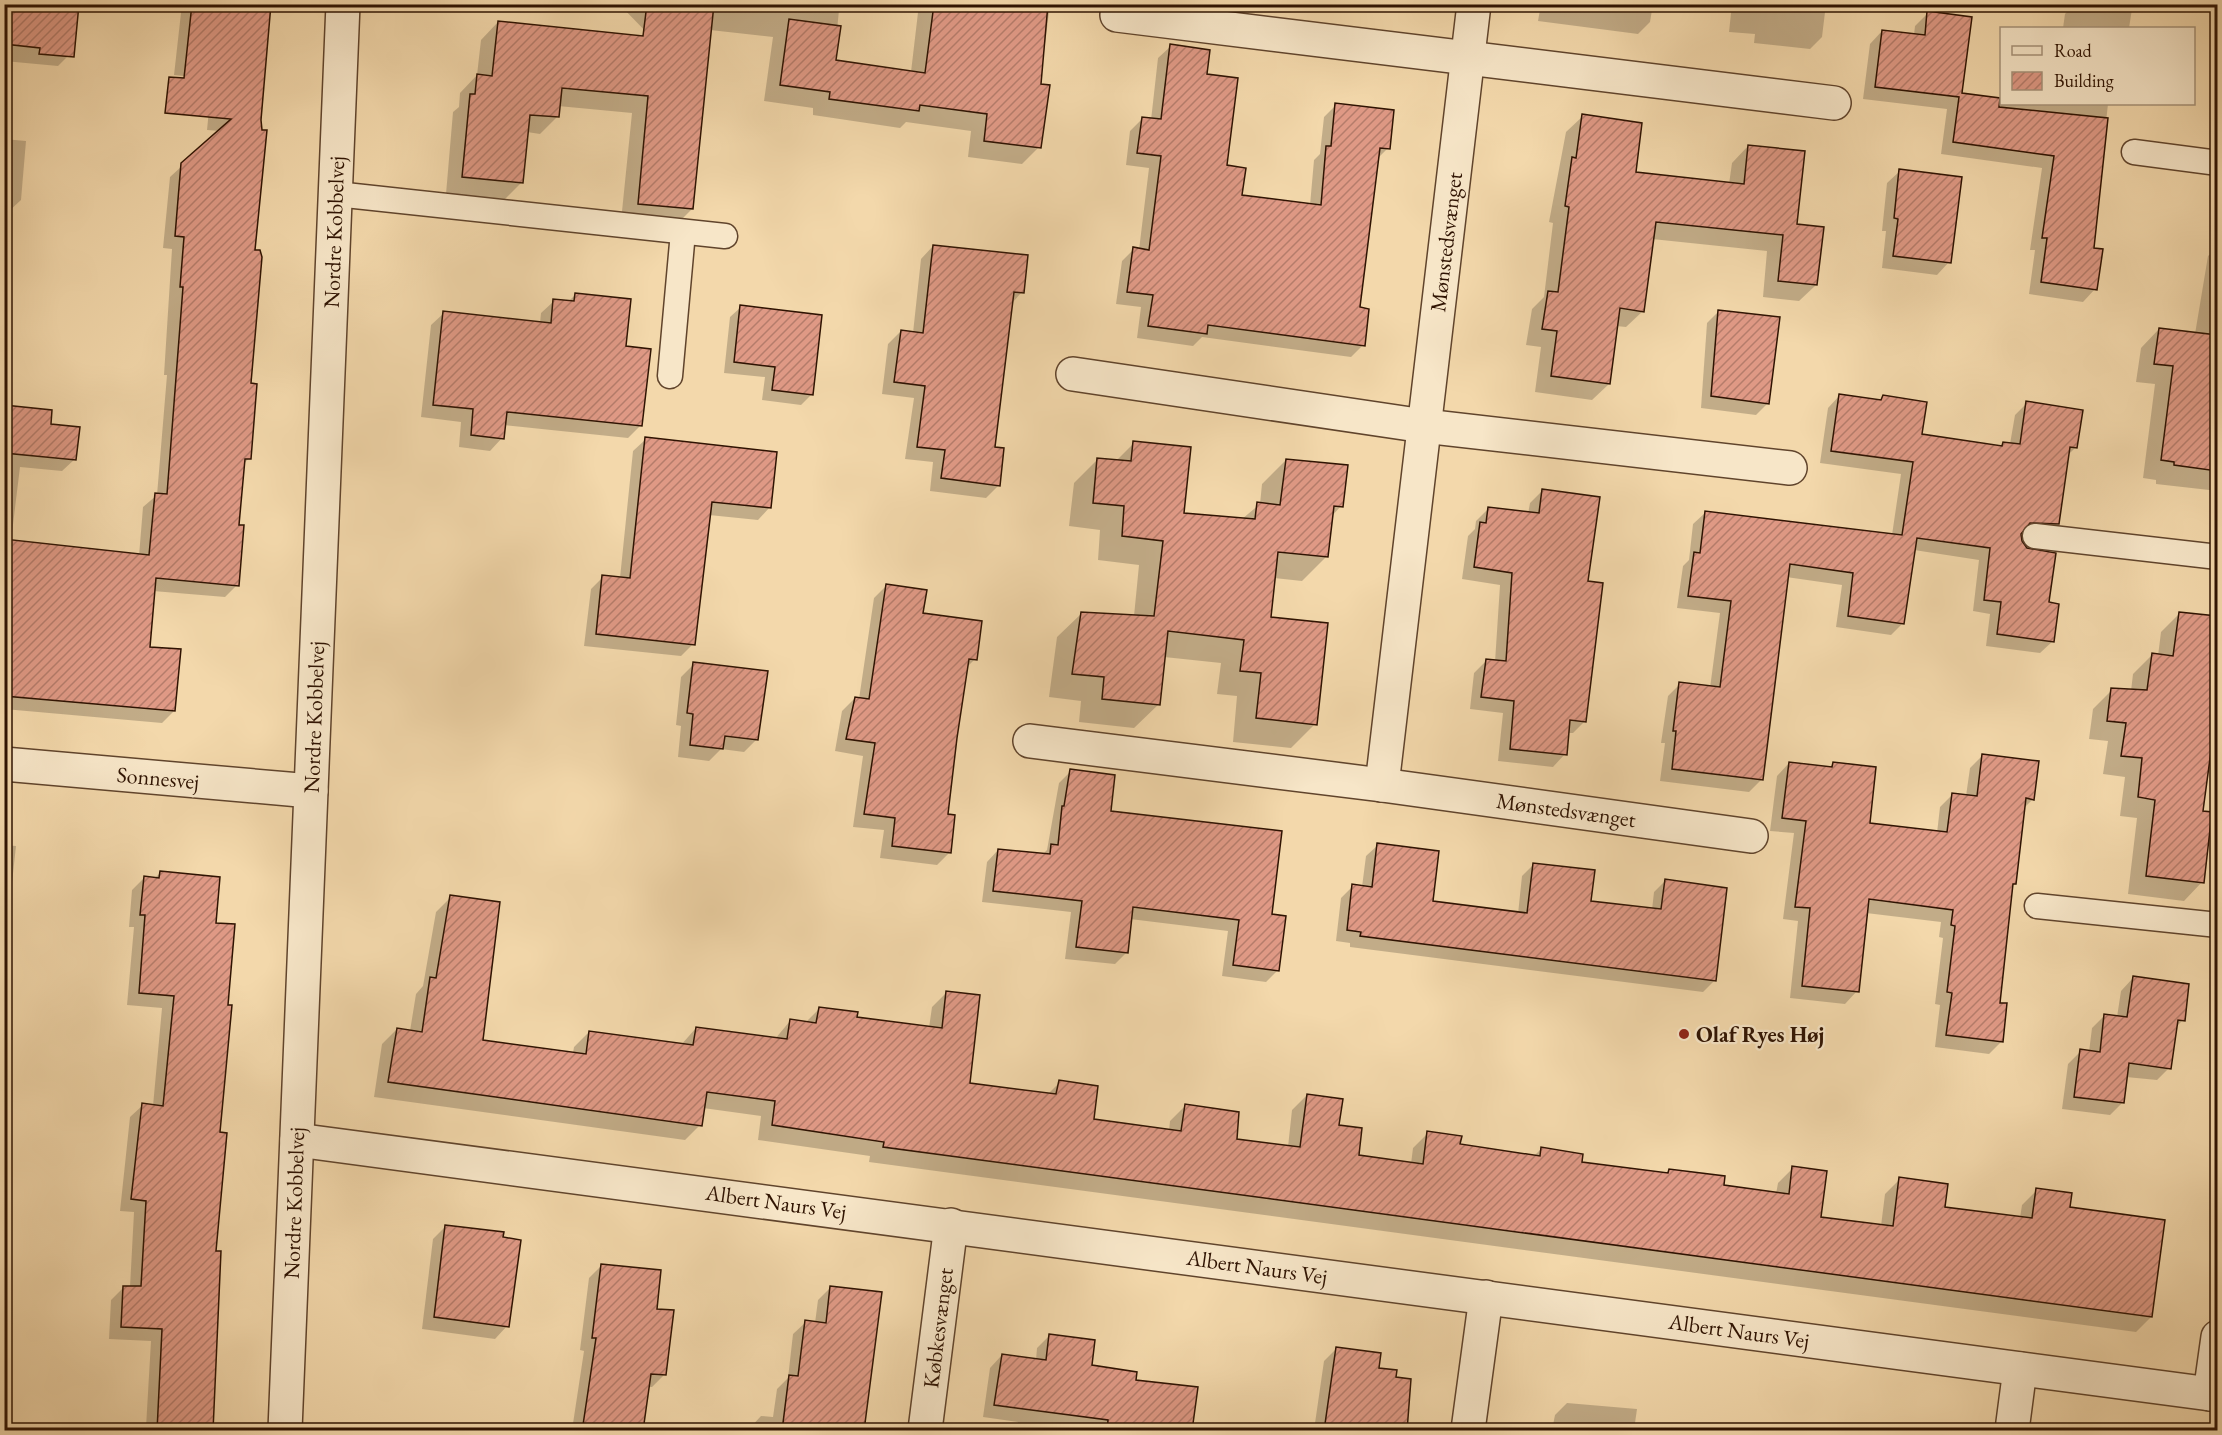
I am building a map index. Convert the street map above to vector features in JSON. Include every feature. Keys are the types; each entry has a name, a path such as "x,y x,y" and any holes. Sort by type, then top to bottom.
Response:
{"street":[{"name":"Nordre Kobbelvej","path":"285,1431 343,4"},
{"name":"Mønstedsvænget","path":"1382,784 1474,4"},
{"path":"1118,15 1834,103"},
{"path":"1073,374 1424,426 1790,468"},
{"name":"Mønstedsvænget","path":"1030,741 1382,784 1751,836"},
{"name":"Sonnesvej","path":"4,764 311,790"},
{"name":"Albert Naurs Vej","path":"297,1140 951,1225 2214,1395"},
{"name":"Købkesvænget","path":"925,1431 951,1225"},
{"path":"1468,1431 1486,1297"},
{"path":"2214,1395 2217,1337"},
{"path":"2012,1431 2020,1369"}],"lane":[{"path":"2134,152 2217,163"},
{"path":"336,194 725,236"},
{"path":"670,376 683,232"},
{"path":"2035,536 2217,557"},
{"path":"2037,906 2217,925"}],"building":[{"path":"4,4 79,4 74,57 39,54 40,48 4,44"},
{"path":"192,4 271,4 261,120 262,130 267,130 255,250 260,250 262,257 251,383 257,384 251,459 245,459 239,525 244,525 239,586 156,578 150,647 181,649 175,711 4,696 4,539 149,555 155,493 167,494 183,287 180,287 184,237 175,236 181,163 231,119 165,113 169,77 184,78"},
{"path":"647,4 714,4 693,209 638,204 648,96 562,88 559,117 530,115 523,183 462,177 470,94 475,94 477,74 492,76 498,21 643,36"},
{"path":"934,4 1048,4 1041,84 1050,85 1041,148 984,141 987,114 920,105 919,111 829,99 830,92 780,85 789,19 841,26 836,60 925,73"},
{"path":"1927,11 1972,17 1962,93 2000,98 1999,107 2108,118 2094,248 2103,249 2097,290 2041,282 2047,238 2042,238 2054,156 1953,142 1959,97 1875,87 1882,30 1925,35"},
{"path":"1170,44 1210,50 1207,74 1238,78 1227,165 1246,168 1242,195 1321,205 1326,146 1331,146 1335,103 1394,110 1390,149 1380,148 1360,307 1369,309 1365,346 1208,325 1207,334 1148,326 1153,295 1127,292 1133,247 1149,250 1161,156 1137,153 1142,117 1161,119"},
{"path":"1582,114 1642,123 1636,172 1744,184 1748,145 1805,151 1797,224 1824,227 1817,285 1778,281 1783,235 1656,222 1644,312 1620,308 1610,384 1551,376 1557,331 1542,329 1548,291 1558,292 1569,207 1565,206 1572,157 1576,158"},
{"path":"1899,169 1962,177 1951,263 1893,256 1898,219 1894,218"},
{"path":"933,245 1028,255 1024,293 1014,292 995,447 1004,448 1000,486 941,478 945,450 917,447 925,386 894,382 901,330 923,333"},
{"path":"575,293 631,299 626,346 651,349 642,426 507,412 504,439 471,435 473,409 433,405 443,311 551,323 553,299 574,301"},
{"path":"740,305 822,315 813,395 772,390 775,367 734,362"},
{"path":"1718,310 1780,317 1769,404 1711,396"},
{"path":"2159,328 2217,335 2217,471 2174,465 2174,462 2161,460 2173,366 2154,364"},
{"path":"1839,394 1881,400 1883,395 1927,402 1922,434 2002,446 2003,442 2020,444 2026,401 2083,410 2077,448 2070,447 2059,524 2030,523 2021,534 2022,541 2027,548 2056,553 2049,602 2059,604 2054,642 1997,634 2001,602 1984,600 1990,548 1917,538 1904,624 1848,616 1853,573 1790,564 1763,780 1672,769 1676,731 1673,731 1679,682 1720,687 1731,601 1688,596 1694,552 1700,553 1705,511 1902,535 1913,462 1831,451"},
{"path":"4,405 52,410 51,424 80,427 76,460 4,453"},
{"path":"645,437 777,452 771,508 712,502 695,645 596,634 602,575 630,578"},
{"path":"1133,441 1191,447 1184,513 1255,519 1257,502 1280,505 1286,459 1348,465 1343,507 1334,506 1328,557 1278,552 1271,617 1328,623 1317,725 1256,718 1261,673 1240,671 1244,640 1168,631 1160,705 1102,699 1104,677 1072,674 1081,612 1154,616 1163,541 1122,536 1124,506 1093,503 1097,458 1131,461"},
{"path":"1542,489 1600,497 1588,581 1603,583 1586,722 1570,720 1567,755 1510,749 1514,701 1481,697 1486,659 1506,661 1512,573 1474,567 1480,522 1486,523 1488,507 1539,513"},
{"path":"886,584 927,590 923,613 982,621 977,660 969,659 957,738 948,814 955,815 951,853 892,846 895,818 864,814 875,743 846,739 855,697 869,699"},
{"path":"2179,612 2217,616 2217,706 2203,811 2212,812 2204,883 2146,876 2155,800 2138,797 2142,758 2121,756 2126,723 2107,721 2111,688 2147,690 2152,653 2173,656"},
{"path":"693,662 768,671 758,740 725,736 723,749 690,745 693,714 687,713"},
{"path":"1982,754 2039,761 2034,800 2026,798 2016,884 2013,884 2000,1003 2007,1003 2003,1042 1946,1035 1952,993 1947,992 1955,926 1951,925 1953,910 1869,899 1859,992 1802,986 1810,908 1795,907 1806,821 1782,818 1789,762 1832,767 1833,762 1876,767 1870,823 1947,832 1952,793 1977,796"},
{"path":"1070,769 1115,775 1111,811 1282,831 1272,914 1286,916 1279,971 1233,965 1239,920 1133,907 1128,953 1076,947 1082,901 993,891 998,849 1050,854 1051,844 1058,845 1062,806 1064,806"},
{"path":"1377,843 1439,851 1433,901 1527,913 1533,863 1595,870 1591,901 1661,909 1665,879 1727,888 1716,981 1360,936 1361,932 1347,930 1352,884 1372,887"},
{"path":"160,871 220,877 216,923 235,924 228,1005 232,1005 220,1132 227,1133 216,1251 221,1251 213,1431 157,1431 162,1329 121,1327 123,1286 141,1286 146,1201 131,1199 142,1103 163,1106 174,996 139,993 145,915 140,915 144,876 159,878"},
{"path":"450,895 500,902 483,1040 586,1054 589,1031 693,1045 696,1027 787,1039 790,1019 816,1023 819,1007 858,1012 857,1017 942,1028 946,991 980,995 970,1083 1056,1094 1059,1080 1098,1086 1094,1119 1181,1131 1185,1104 1239,1112 1237,1139 1300,1147 1307,1094 1343,1099 1339,1125 1362,1128 1359,1155 1423,1164 1427,1131 1462,1136 1460,1144 1540,1156 1541,1147 1583,1154 1582,1162 1668,1173 1669,1169 1725,1176 1724,1185 1789,1194 1792,1166 1827,1171 1821,1217 1893,1226 1899,1177 1948,1184 1945,1207 2032,1218 2036,1188 2072,1193 2070,1207 2165,1220 2152,1317 883,1147 884,1142 772,1125 775,1101 707,1092 702,1126 388,1082 397,1028 422,1032 430,977 436,978"},
{"path":"2133,976 2189,984 2185,1021 2178,1020 2171,1069 2129,1063 2124,1103 2074,1097 2080,1049 2100,1052 2104,1014 2127,1017"},
{"path":"445,1225 504,1232 503,1237 521,1240 509,1327 434,1317"},
{"path":"601,1264 661,1270 657,1309 674,1310 666,1375 651,1374 643,1431 583,1425 596,1338 592,1338"},
{"path":"830,1286 882,1292 864,1431 782,1431 789,1375 798,1376 805,1320 826,1323"},
{"path":"1049,1334 1095,1340 1092,1365 1137,1372 1136,1380 1198,1387 1192,1431 1107,1431 1108,1420 994,1405 1002,1354 1046,1360"},
{"path":"1336,1347 1381,1353 1379,1368 1397,1370 1396,1377 1411,1379 1407,1431 1324,1431"}],"place":[{"name":"Olaf Ryes Høj","path":"1684,1034"}]}
